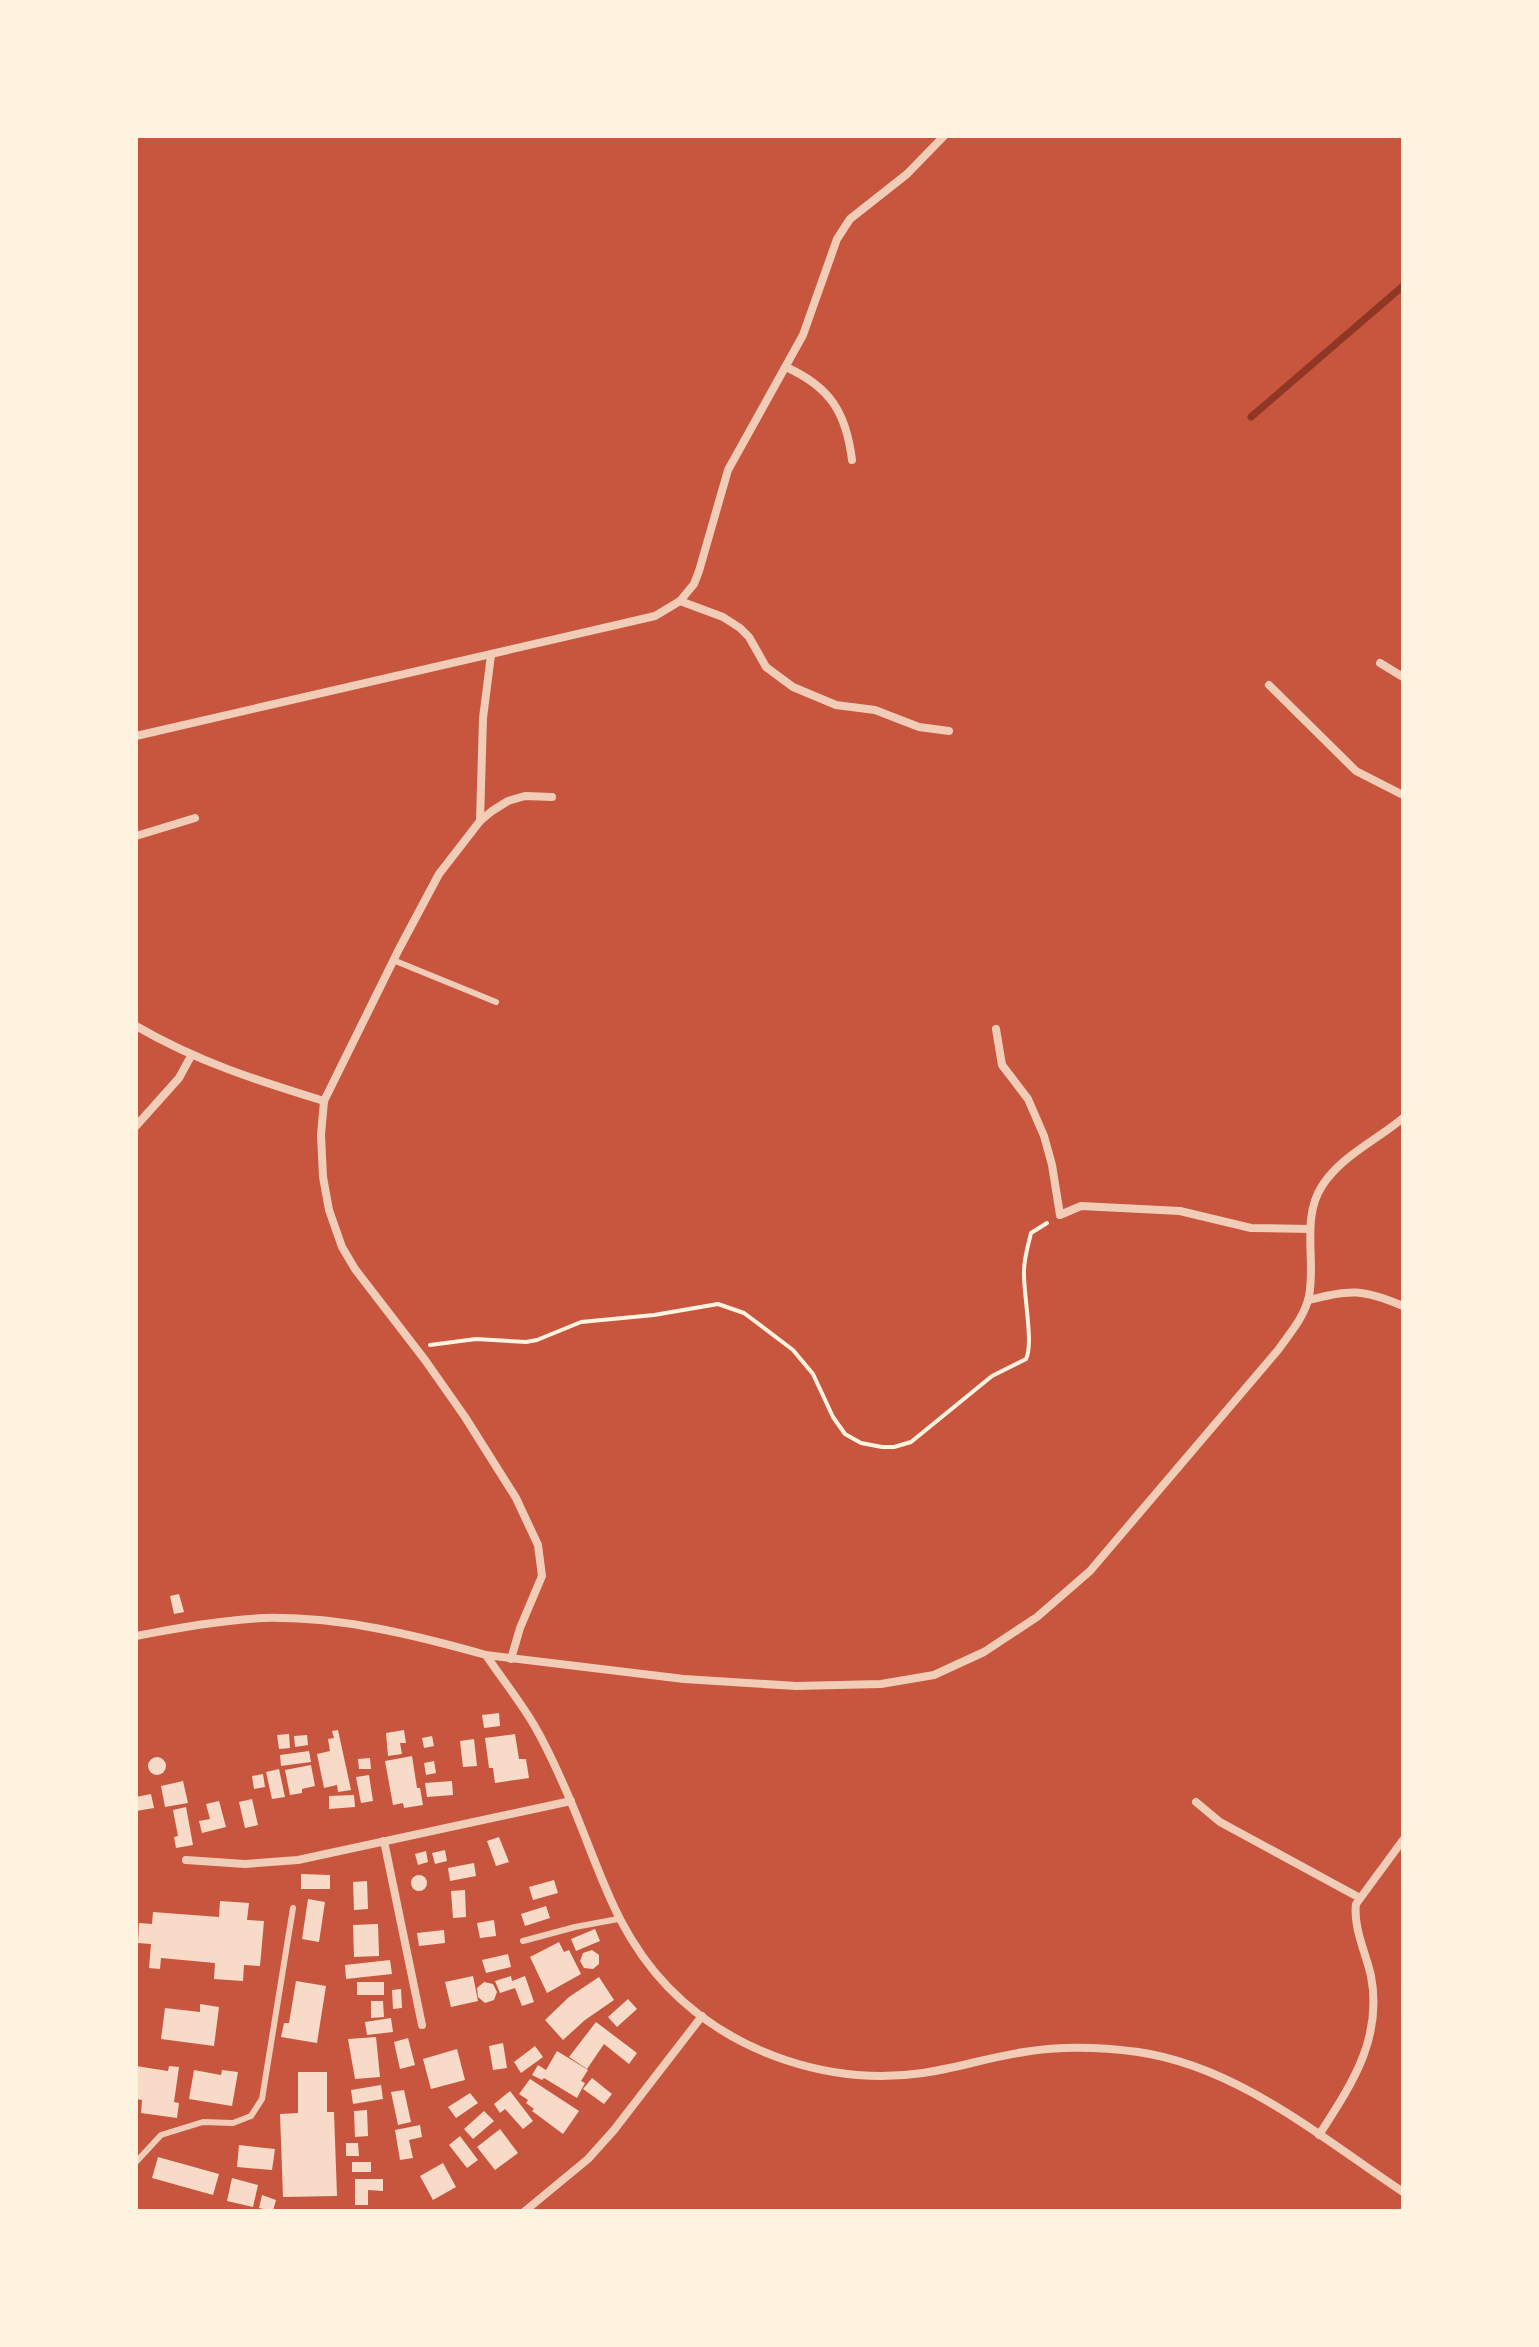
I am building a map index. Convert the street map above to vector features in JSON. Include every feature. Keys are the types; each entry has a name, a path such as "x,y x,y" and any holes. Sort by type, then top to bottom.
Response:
{"street":[{"path":"136,736 655,616 680,601 689,592 699,571 728,470 813,314 837,239 850,219 907,174 944,136"},
{"path":"786,367 811,379 836,408 845,425 852,460"},
{"path":"680,601 723,617 740,628 749,637 766,667 793,687 836,705 875,710 919,727 949,731"},
{"path":"480,821 483,718 491,655"},
{"path":"1380,663 1403,677"},
{"path":"1269,685 1317,729 1356,771 1403,795"},
{"path":"511,1659 520,1628 542,1576 538,1545 516,1498 465,1417 355,1269 335,1228 323,1177 321,1135 324,1101 439,874 480,821 508,801 525,796 552,797"},
{"path":"136,836 195,818"},
{"path":"136,1026 191,1056 228,1071 324,1101"},
{"path":"996,1029 1002,1065 1028,1099 1044,1136 1060,1215 1081,1206 1180,1211 1251,1228 1310,1229"},
{"path":"136,1126 179,1078 191,1056"},
{"path":"136,1636 266,1618 313,1620 383,1629 511,1659 684,1679 796,1686 881,1684 934,1675 984,1652 1037,1617 1090,1571 1278,1350 1309,1300 1312,1280 1310,1229 1316,1198 1340,1164 1403,1118"},
{"path":"1309,1300 1339,1292 1361,1291 1403,1306"},
{"path":"486,1655 536,1727 571,1801 603,1889 639,1954 670,1989 702,2016 760,2051 804,2067 869,2076 924,2073 1050,2049 1103,2048 1179,2060 1254,2094 1403,2192"},
{"path":"186,1860 245,1864 298,1860 571,1801"},
{"path":"1196,1802 1220,1822 1360,1898"},
{"path":"1319,2135 1359,2066 1373,2023 1375,2004 1372,1981 1355,1915 1356,1904 1403,1840"},
{"path":"384,1841 422,2025"},
{"path":"525,2211 588,2159 702,2016"}],"lane":[{"path":"393,960 496,1002"},
{"path":"136,2162 161,2135 203,2122 233,2123 251,2116 262,2099 293,1908"},
{"path":"523,1941 618,1919"}],"path":[{"path":"416,1348 459,1340 526,1342 581,1322 654,1315 718,1304 744,1313 793,1350 813,1374 833,1417 845,1434 870,1446 894,1447 919,1436 992,1376 1026,1359 1030,1349 1024,1289 1025,1254 1031,1233 1060,1215"}],"building":[{"path":"179,1594 184,1612 174,1614 170,1596"},
{"path":"499,1713 500,1726 484,1728 482,1715"},
{"path":"338,1730 351,1790 338,1792 337,1785 324,1788 317,1754 330,1751 328,1739 334,1738 332,1731"},
{"path":"404,1730 406,1743 400,1743 402,1754 388,1756 386,1733"},
{"path":"289,1734 290,1748 279,1749 277,1735"},
{"path":"515,1734 519,1759 526,1759 529,1778 495,1783 493,1768 489,1768 485,1738"},
{"path":"307,1735 308,1745 295,1747 294,1736"},
{"path":"432,1736 434,1746 424,1748 422,1738"},
{"path":"474,1739 477,1766 463,1767 460,1741"},
{"path":"309,1751 311,1762 281,1766 280,1755"},
{"path":"412,1756 423,1805 404,1808 403,1803 393,1805 385,1761"},
{"path":"157,1757 166,1766 157,1775 148,1766"},
{"path":"370,1758 371,1769 359,1769 358,1759"},
{"path":"434,1761 436,1773 426,1775 424,1763"},
{"path":"311,1765 315,1786 290,1795 285,1770"},
{"path":"279,1769 285,1797 272,1799 266,1772"},
{"path":"263,1774 265,1787 254,1789 252,1776"},
{"path":"369,1775 373,1801 361,1803 356,1777"},
{"path":"183,1781 188,1803 165,1807 161,1786"},
{"path":"452,1781 453,1795 427,1797 425,1783"},
{"path":"151,1794 154,1808 136,1811 136,1797"},
{"path":"354,1795 355,1807 329,1809 329,1796"},
{"path":"252,1799 258,1825 245,1828 239,1802"},
{"path":"219,1801 226,1827 202,1833 199,1821 210,1819 206,1804"},
{"path":"186,1807 193,1845 176,1848 174,1837 178,1836 173,1810"},
{"path":"499,1837 509,1862 496,1866 487,1841"},
{"path":"445,1850 447,1861 435,1864 432,1853"},
{"path":"426,1851 428,1862 418,1865 415,1854"},
{"path":"474,1863 476,1876 450,1881 448,1868"},
{"path":"301,1874 330,1875 330,1889 301,1889"},
{"path":"416,1875 422,1875 427,1883 425,1889 416,1891 411,1886 411,1880"},
{"path":"554,1880 558,1893 533,1900 529,1887"},
{"path":"367,1881 368,1909 354,1910 353,1882"},
{"path":"465,1890 466,1917 453,1918 451,1891"},
{"path":"308,1899 325,1902 319,1942 302,1939"},
{"path":"220,1901 249,1903 247,1920 264,1921 260,1966 244,1965 243,1981 214,1979 215,1963 161,1958 160,1969 149,1968 151,1944 138,1943 139,1923 152,1924 153,1912 219,1917"},
{"path":"546,1906 550,1918 525,1926 521,1914"},
{"path":"494,1920 496,1936 480,1938 477,1923"},
{"path":"378,1924 379,1956 354,1957 353,1925"},
{"path":"595,1929 600,1941 576,1951 571,1939"},
{"path":"444,1930 445,1943 419,1946 417,1933"},
{"path":"559,1942 564,1952 569,1950 581,1974 547,1993 530,1957"},
{"path":"592,1950 599,1955 599,1964 593,1969 584,1968 580,1961 583,1953"},
{"path":"508,1954 511,1967 486,1973 482,1960"},
{"path":"390,1960 392,1974 346,1979 345,1965"},
{"path":"473,1976 478,2001 451,2007 445,1982"},
{"path":"511,1976 512,1981 525,1976 534,2002 522,2006 515,1988 500,1993 495,1981"},
{"path":"599,1977 614,2000 563,2040 545,2020 569,1997"},
{"path":"296,1981 326,1986 317,2043 281,2037 284,2023 289,2023"},
{"path":"357,1982 384,1982 384,1995 357,1995"},
{"path":"484,1982 493,1984 497,1992 494,2000 485,2003 478,1997 477,1988"},
{"path":"401,1989 402,2008 393,2009 392,1990"},
{"path":"628,1999 637,2009 617,2027 608,2017"},
{"path":"371,2001 383,2001 384,2017 371,2018"},
{"path":"200,2004 219,2007 214,2046 161,2039 165,2008 200,2012"},
{"path":"391,2018 393,2032 367,2035 365,2022"},
{"path":"596,2022 637,2053 629,2064 604,2044 587,2069 569,2057"},
{"path":"376,2037 380,2077 355,2079 348,2039"},
{"path":"408,2038 415,2065 400,2069 394,2042"},
{"path":"503,2043 507,2068 493,2070 489,2046"},
{"path":"535,2046 543,2057 521,2073 514,2062"},
{"path":"457,2049 465,2080 431,2089 423,2059"},
{"path":"557,2051 588,2070 581,2081 585,2083 577,2098 544,2078 542,2080 532,2075 538,2065 546,2070"},
{"path":"136,2066 168,2071 169,2066 179,2067 174,2102 179,2103 177,2118 141,2113 142,2100 136,2099"},
{"path":"194,2070 221,2075 222,2070 238,2072 232,2106 189,2099"},
{"path":"298,2072 327,2072 327,2112 334,2112 337,2196 283,2197 280,2114 298,2113"},
{"path":"592,2078 612,2094 604,2104 583,2089"},
{"path":"530,2079 579,2111 563,2134 532,2111 534,2109 526,2103 528,2100 519,2094"},
{"path":"381,2085 383,2099 353,2104 351,2090"},
{"path":"404,2090 411,2122 398,2125 391,2092"},
{"path":"510,2091 533,2121 523,2129 505,2109 500,2113 494,2104"},
{"path":"470,2093 478,2103 456,2118 448,2107"},
{"path":"367,2110 368,2136 355,2137 354,2111"},
{"path":"484,2111 494,2121 473,2139 464,2129"},
{"path":"420,2125 422,2137 409,2140 413,2158 400,2160 395,2130"},
{"path":"500,2129 518,2153 495,2170 477,2147"},
{"path":"460,2136 478,2160 467,2168 449,2145"},
{"path":"346,2143 358,2143 359,2156 346,2156"},
{"path":"239,2145 275,2149 272,2170 237,2167"},
{"path":"158,2157 219,2174 213,2195 152,2178"},
{"path":"352,2162 371,2162 371,2172 352,2172"},
{"path":"443,2163 456,2187 433,2200 420,2176"},
{"path":"232,2178 258,2185 253,2207 227,2201"},
{"path":"355,2179 383,2179 383,2191 368,2190 368,2205 355,2205"},
{"path":"262,2195 276,2200 273,2211 259,2208"}],"waterway":[{"path":"1251,417 1403,286"}]}
